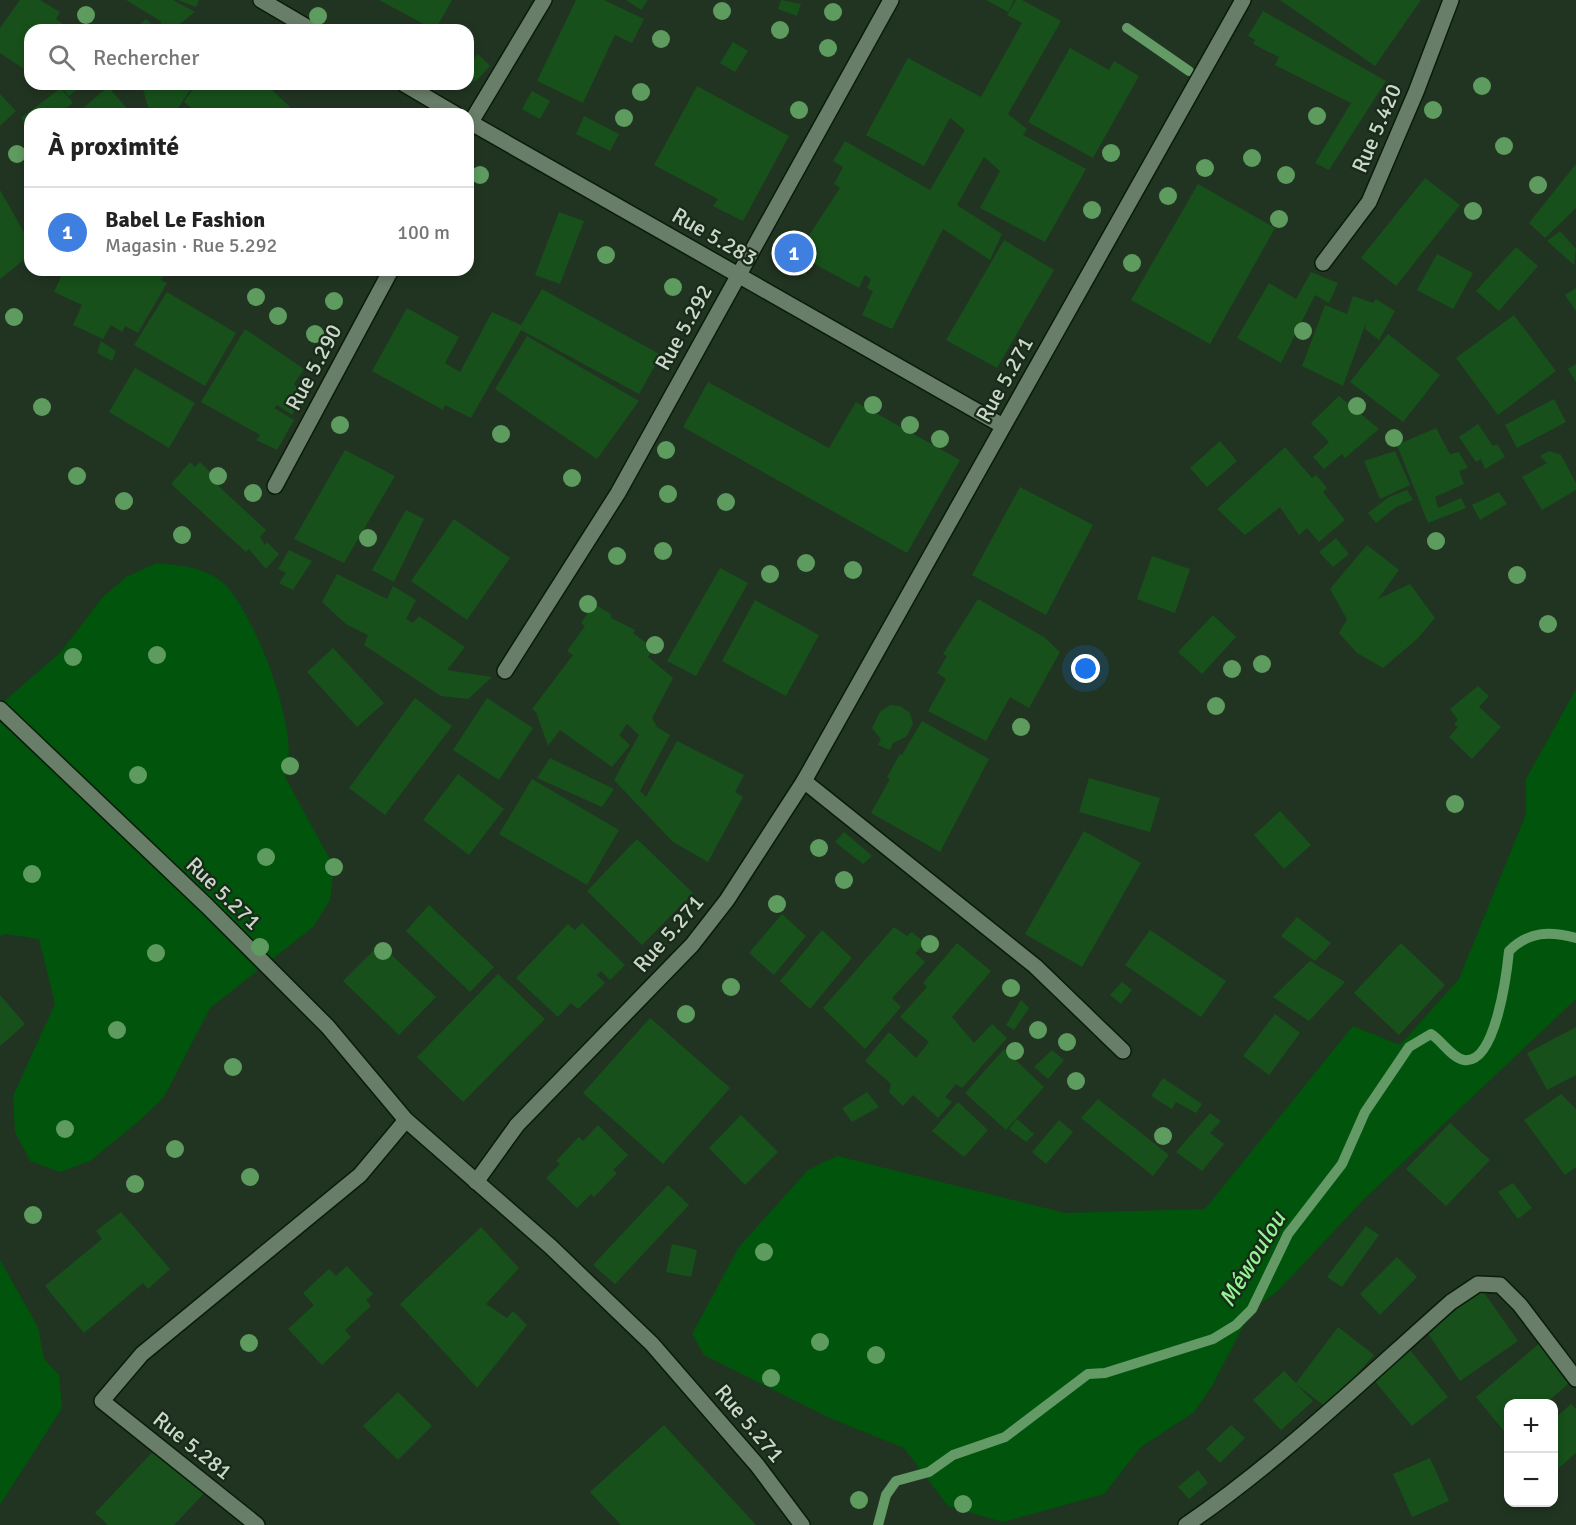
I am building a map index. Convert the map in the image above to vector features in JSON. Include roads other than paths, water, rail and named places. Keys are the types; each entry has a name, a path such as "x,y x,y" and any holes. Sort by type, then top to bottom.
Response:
{"street":[{"path":"261,0 302,24"},
{"path":"474,116 544,0"},
{"name":"Rue 5.292","path":"505,671 618,493 891,0"},
{"name":"Rue 5.271","path":"476,1182 517,1125 692,945 727,900 804,781 1243,0"},
{"name":"Rue 5.420","path":"1323,263 1369,202 1416,92 1451,0"},
{"path":"414,90 445,108"},
{"name":"Rue 5.283","path":"474,127 1003,426"},
{"name":"Rue 5.290","path":"275,486 388,276"},
{"name":"Rue 5.271","path":"0,709 207,906 328,1027 406,1120 551,1247 652,1344 757,1465 802,1525"},
{"path":"804,781 1035,966 1124,1051"},
{"name":"Rue 5.281","path":"257,1525 102,1401 142,1354 360,1175 406,1120"},
{"path":"1186,1525 1266,1464 1451,1302 1478,1284 1500,1285 1520,1305 1576,1380"}],"waterway":[{"path":"1127,28 1189,71"},
{"name":"Méwoulou","path":"878,1525 886,1495 896,1481 929,1472 953,1455 1005,1437 1088,1374 1105,1373 1213,1339 1236,1325 1252,1309 1288,1234 1342,1164 1365,1112 1409,1047 1431,1034 1460,1059 1475,1058 1484,1048 1498,1015 1509,951 1524,940 1540,934 1557,934 1576,938"}],"place":[{"name":"Babel Le Fashion","path":"794,253"}]}
